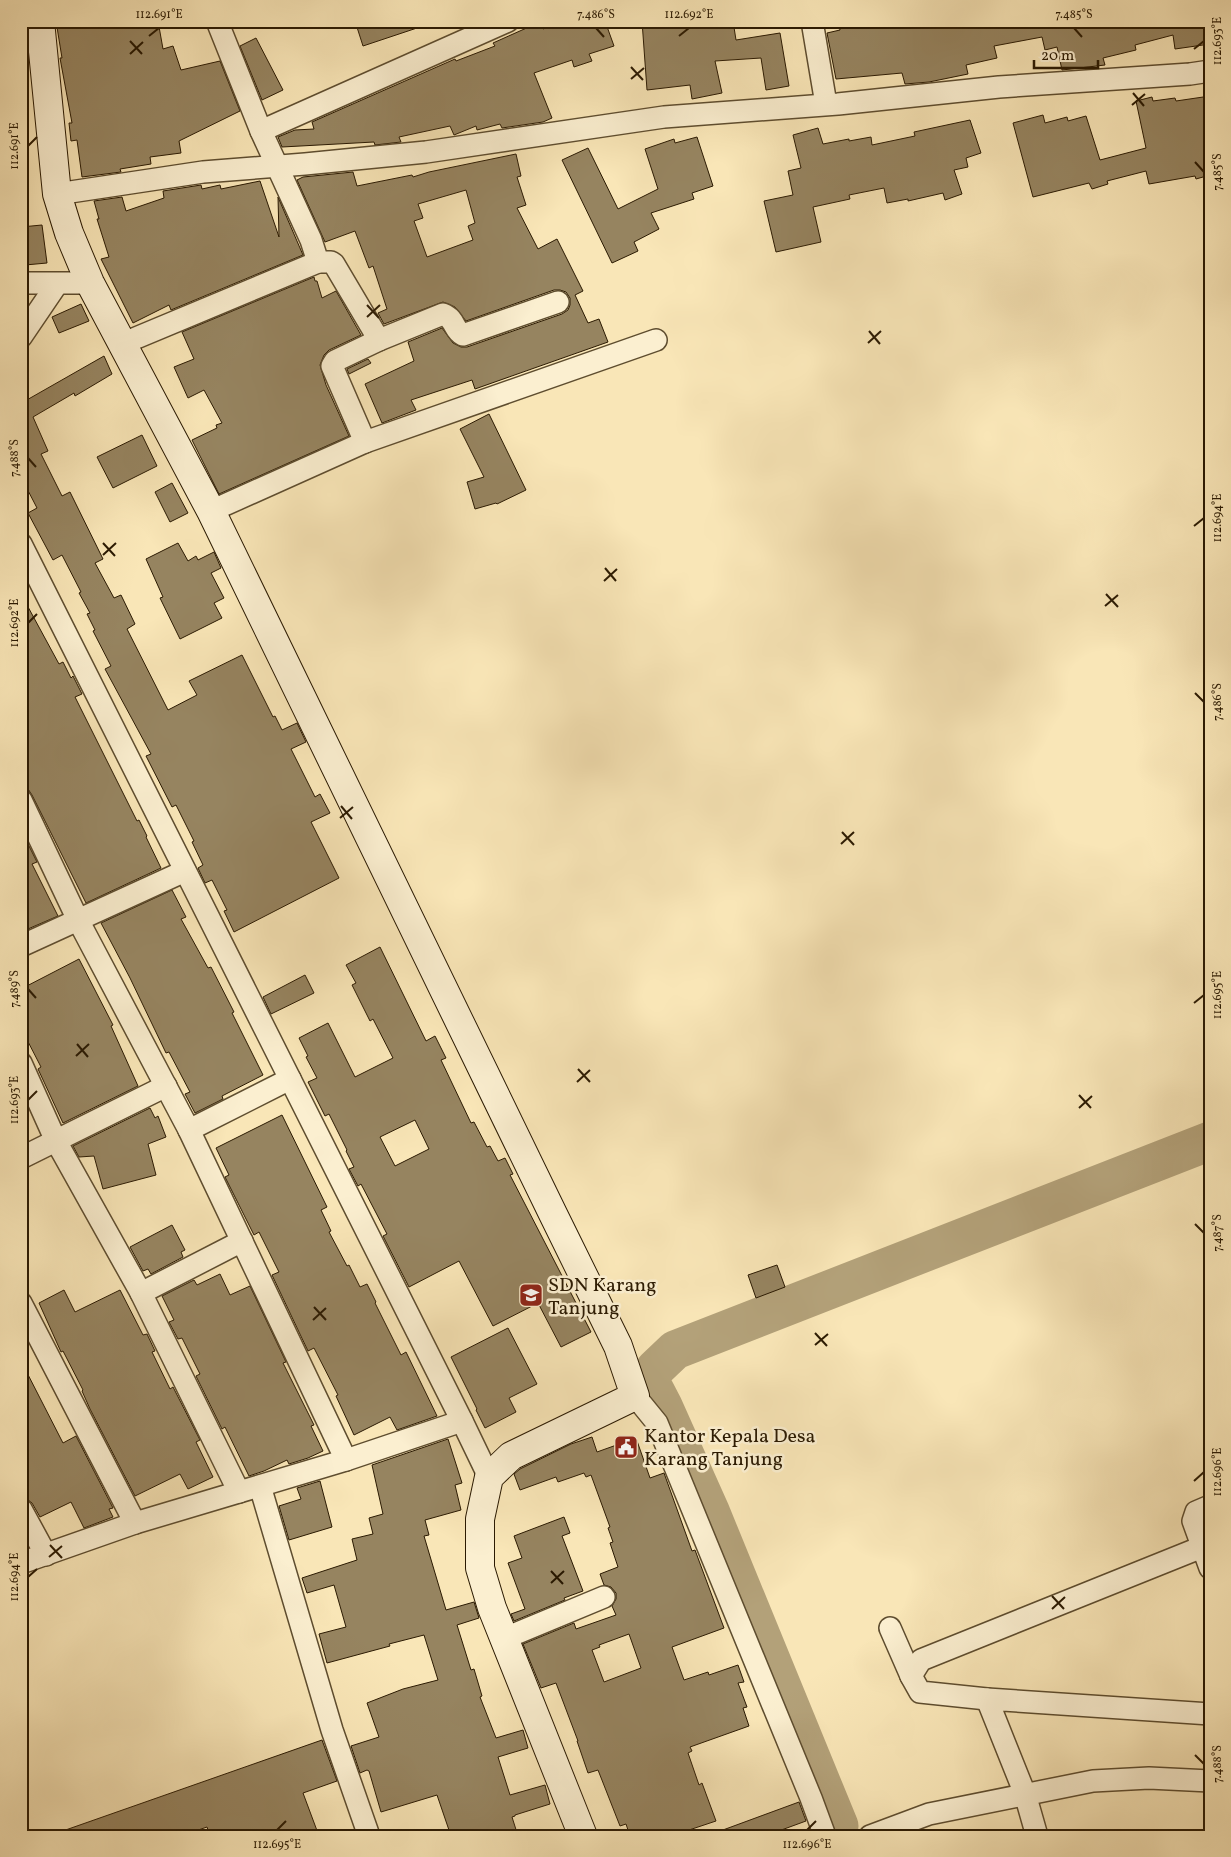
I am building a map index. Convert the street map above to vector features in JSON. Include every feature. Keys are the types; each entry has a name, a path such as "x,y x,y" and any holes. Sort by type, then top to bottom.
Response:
{"street":[{"path":"40,21 57,194 69,233 90,283 211,511 618,1346 635,1396 657,1423 808,1788 825,1836"},
{"path":"217,21 261,131 311,240 318,262"},
{"path":"261,131 508,21"},
{"path":"812,21 826,104"},
{"path":"57,194 203,172 426,152 664,117 826,104 999,87 1181,75 1210,71"},
{"path":"124,344 318,262 331,262 334,264 379,340"},
{"path":"21,283 90,283"},
{"path":"21,337 57,284"},
{"path":"365,442 332,366 335,361 379,340 443,314 449,316 458,332 463,335 558,302"},
{"path":"211,511 365,442 656,340"},
{"path":"21,544 489,1477"},
{"path":"21,800 78,920 189,1130 346,1460"},
{"path":"21,946 185,870"},
{"path":"21,1063 56,1141 141,1293 239,1492"},
{"path":"189,1130 290,1079"},
{"path":"21,1158 166,1086"},
{"path":"141,1293 242,1241"},
{"path":"21,1303 135,1523"},
{"path":"583,1836 503,1639 480,1568 480,1520 489,1477 511,1456 635,1396"},
{"path":"21,1563 135,1523 346,1460 462,1421"},
{"path":"260,1486 332,1730 369,1836"},
{"path":"1210,1506 1196,1512 1193,1522 1210,1568"},
{"path":"21,1509 46,1555"},
{"path":"911,1676 921,1660 1202,1547"},
{"path":"503,1639 604,1597"},
{"path":"890,1628 920,1692 987,1699 1210,1714"},
{"path":"987,1699 1025,1794 1037,1836"},
{"path":"870,1836 929,1814 1093,1781 1149,1778 1210,1781"}],"building":[{"path":"56,21 93,21 95,28 133,21 158,21 163,49 173,46 181,70 220,61 240,111 179,141 181,153 150,157 151,164 120,169 121,172 82,177 77,140 71,141 69,123 72,123 60,58 62,58"},
{"path":"355,21 428,21 429,24 363,46"},
{"path":"566,21 578,21 580,27 597,21 605,21 614,46 589,54 592,61 574,67 572,60 534,73 552,118 543,122 502,128 500,124 477,130 476,126 454,135 450,126 399,137 401,142 375,145 374,142 282,147 278,137 295,130 314,129 312,122 455,59 456,61 495,46 493,43 540,22 543,29"},
{"path":"642,21 733,21 736,40 780,33 789,86 766,90 761,58 715,61 722,93 692,99 690,85 647,90"},
{"path":"839,21 1210,21 1210,44 1175,49 1173,35 1135,45 1136,50 1103,58 1105,65 1062,70 1057,47 1045,50 1042,37 994,46 997,58 966,65 968,74 929,82 905,84 902,73 836,79 827,33 840,30"},
{"path":"256,38 283,90 262,100 240,46"},
{"path":"1210,96 1210,175 1196,179 1195,176 1149,184 1146,171 1107,181 1108,184 1092,189 1089,183 1033,197 1013,123 1043,115 1045,123 1067,117 1068,121 1086,116 1100,160 1146,148 1136,101 1152,97 1153,101 1175,98 1176,101"},
{"path":"970,120 981,153 966,158 968,167 954,170 962,194 945,200 943,193 908,201 908,199 887,203 884,188 849,195 850,199 813,207 821,242 776,252 764,201 793,195 788,171 801,168 793,135 818,128 823,144 871,137 872,145 915,136 914,132"},
{"path":"697,137 713,186 692,193 694,199 651,213 659,229 634,242 638,251 612,263 562,160 588,148 618,209 658,189 645,149 674,139 675,143"},
{"path":"516,154 521,176 517,177 526,205 517,208 538,249 557,239 583,291 575,295 588,323 599,319 608,342 475,389 472,380 411,400 416,410 382,423 365,384 414,361 408,342 442,328 453,343 461,347 467,347 562,314 568,310 570,305 570,298 566,292 554,290 466,321 455,307 443,302 384,324 378,313 387,309 373,266 369,268 355,231 325,242 297,180 303,177 353,172 357,186 412,175 413,177","holes":["466,190 475,223 468,226 473,240 427,257 414,221 423,218 418,204"]},
{"path":"260,181 279,237 278,197 303,255 171,310 169,305 133,323 101,259 109,257 97,219 99,219 94,201 122,197 126,211 164,198 163,191 201,185 202,189 220,185 221,189"},
{"path":"42,225 47,263 25,265 21,227"},
{"path":"314,277 322,298 336,291 361,335 329,350 324,355 320,365 326,385 349,436 219,494 192,440 217,428 216,425 222,423 204,390 188,398 174,367 194,359 182,332"},
{"path":"81,304 89,321 59,333 52,317"},
{"path":"104,356 112,374 75,396 74,393 33,417 48,451 41,454 62,496 70,492 103,559 95,563 114,598 121,595 135,624 127,629 168,710 197,695 189,681 242,655 273,717 275,716 282,730 297,723 306,742 291,749 315,797 320,794 330,813 311,822 339,878 234,932 224,911 227,910 212,880 205,883 198,868 203,865 192,842 194,841 176,805 172,807 146,756 151,754 105,669 111,666 93,631 95,630 87,614 90,613 79,593 81,592 62,555 53,560 28,513 37,508 21,477 21,393 25,401"},
{"path":"368,359 371,363 349,374 347,369"},
{"path":"489,414 526,490 497,504 475,509 467,482 484,477 460,429"},
{"path":"142,435 157,466 113,488 97,457"},
{"path":"172,483 188,513 170,522 155,492"},
{"path":"178,543 188,561 196,556 198,560 214,552 221,568 211,573 224,598 214,603 222,618 180,639 160,598 163,597 146,559"},
{"path":"21,594 59,664 63,662 71,678 73,676 82,694 75,697 137,821 139,820 161,868 86,903 32,795 28,789 21,788"},
{"path":"21,830 37,862 32,864 58,916 21,932"},
{"path":"172,890 186,917 181,919 208,968 211,967 263,1075 222,1096 223,1099 195,1113 185,1094 190,1092 169,1052 166,1053 101,923"},
{"path":"380,947 426,1041 435,1036 446,1058 441,1060 471,1123 474,1122 487,1147 490,1146 498,1161 505,1158 513,1174 510,1175 591,1332 561,1347 538,1303 493,1326 459,1261 409,1287 383,1236 387,1234 361,1184 358,1186 349,1169 354,1167 347,1150 329,1114 325,1116 308,1082 317,1078 299,1038 328,1023 355,1077 393,1058 373,1019 370,1021 352,985 356,983 346,965","holes":["415,1120 429,1149 395,1166 380,1137"]},
{"path":"79,959 113,1025 111,1026 138,1086 63,1123 38,1069 41,1067 21,1028 21,989"},
{"path":"305,975 314,993 271,1014 263,997"},
{"path":"150,1108 155,1118 158,1116 166,1137 148,1144 156,1175 103,1189 94,1156 79,1157 73,1146"},
{"path":"282,1115 327,1207 321,1210 331,1231 329,1232 360,1287 367,1284 401,1355 406,1352 437,1416 397,1430 390,1417 354,1435 336,1396 338,1395 314,1348 308,1351 272,1275 279,1272 259,1232 254,1235 225,1177 229,1175 216,1148"},
{"path":"172,1225 185,1250 181,1252 183,1257 151,1274 148,1269 143,1271 130,1247"},
{"path":"777,1265 785,1287 756,1298 748,1275"},
{"path":"220,1274 230,1295 250,1286 286,1362 283,1363 314,1425 311,1426 323,1451 289,1464 287,1460 249,1476 225,1427 222,1429 196,1376 200,1374 182,1338 178,1339 169,1322 174,1320 162,1296 194,1280 197,1285"},
{"path":"64,1290 75,1312 120,1290 143,1335 147,1334 155,1351 152,1352 170,1389 173,1387 200,1440 196,1442 213,1477 188,1489 180,1474 135,1496 90,1409 83,1390 63,1351 61,1352 39,1303"},
{"path":"508,1328 537,1384 509,1398 516,1412 485,1428 451,1357"},
{"path":"21,1361 63,1443 76,1436 113,1508 109,1509 113,1517 84,1528 71,1502 40,1517 32,1503 21,1492"},
{"path":"592,1437 597,1452 636,1438 650,1478 664,1473 692,1551 695,1550 724,1628 672,1647 684,1680 708,1672 709,1675 738,1665 744,1682 738,1683 747,1707 743,1708 749,1726 690,1747 692,1751 688,1753 699,1785 702,1783 716,1821 671,1836 630,1836 626,1824 620,1826 598,1770 588,1773 556,1683 541,1688 523,1644 574,1623 576,1629 616,1615 612,1606 616,1599 616,1593 611,1587 604,1585 600,1574 618,1567 610,1543 613,1542 608,1528 610,1527 591,1475 586,1477 584,1473 558,1482 556,1477 520,1490 514,1474 520,1469 571,1444","holes":["629,1634 641,1668 604,1682 592,1650 600,1647 599,1645"]},
{"path":"448,1439 462,1483 455,1485 461,1510 425,1520 429,1535 424,1536 446,1610 474,1602 479,1618 457,1625 471,1670 474,1669 482,1696 480,1697 496,1738 523,1730 528,1748 498,1757 510,1795 545,1785 550,1804 512,1817 518,1836 451,1836 437,1795 381,1812 369,1771 360,1773 351,1746 379,1737 367,1703 403,1689 438,1680 424,1635 327,1663 319,1634 346,1627 334,1585 307,1593 302,1578 357,1560 352,1539 373,1534 369,1518 383,1514 372,1465"},
{"path":"320,1481 332,1527 289,1540 279,1506 301,1499 297,1488"},
{"path":"564,1517 570,1533 562,1536 583,1591 514,1621 511,1614 525,1609 508,1563 522,1558 514,1536"},
{"path":"322,1740 337,1781 303,1793 319,1836 210,1836 207,1827 181,1836 57,1836 57,1833"},
{"path":"799,1802 806,1821 765,1836 713,1836 712,1834"}],"waterway":[{"path":"839,1826 710,1511 650,1381 655,1369 675,1350 1210,1141"}],"place":[{"name":"SDN Karang Tanjung","path":"531,1295"},
{"name":"Kantor Kepala Desa Karang Tanjung","path":"626,1447"}]}
